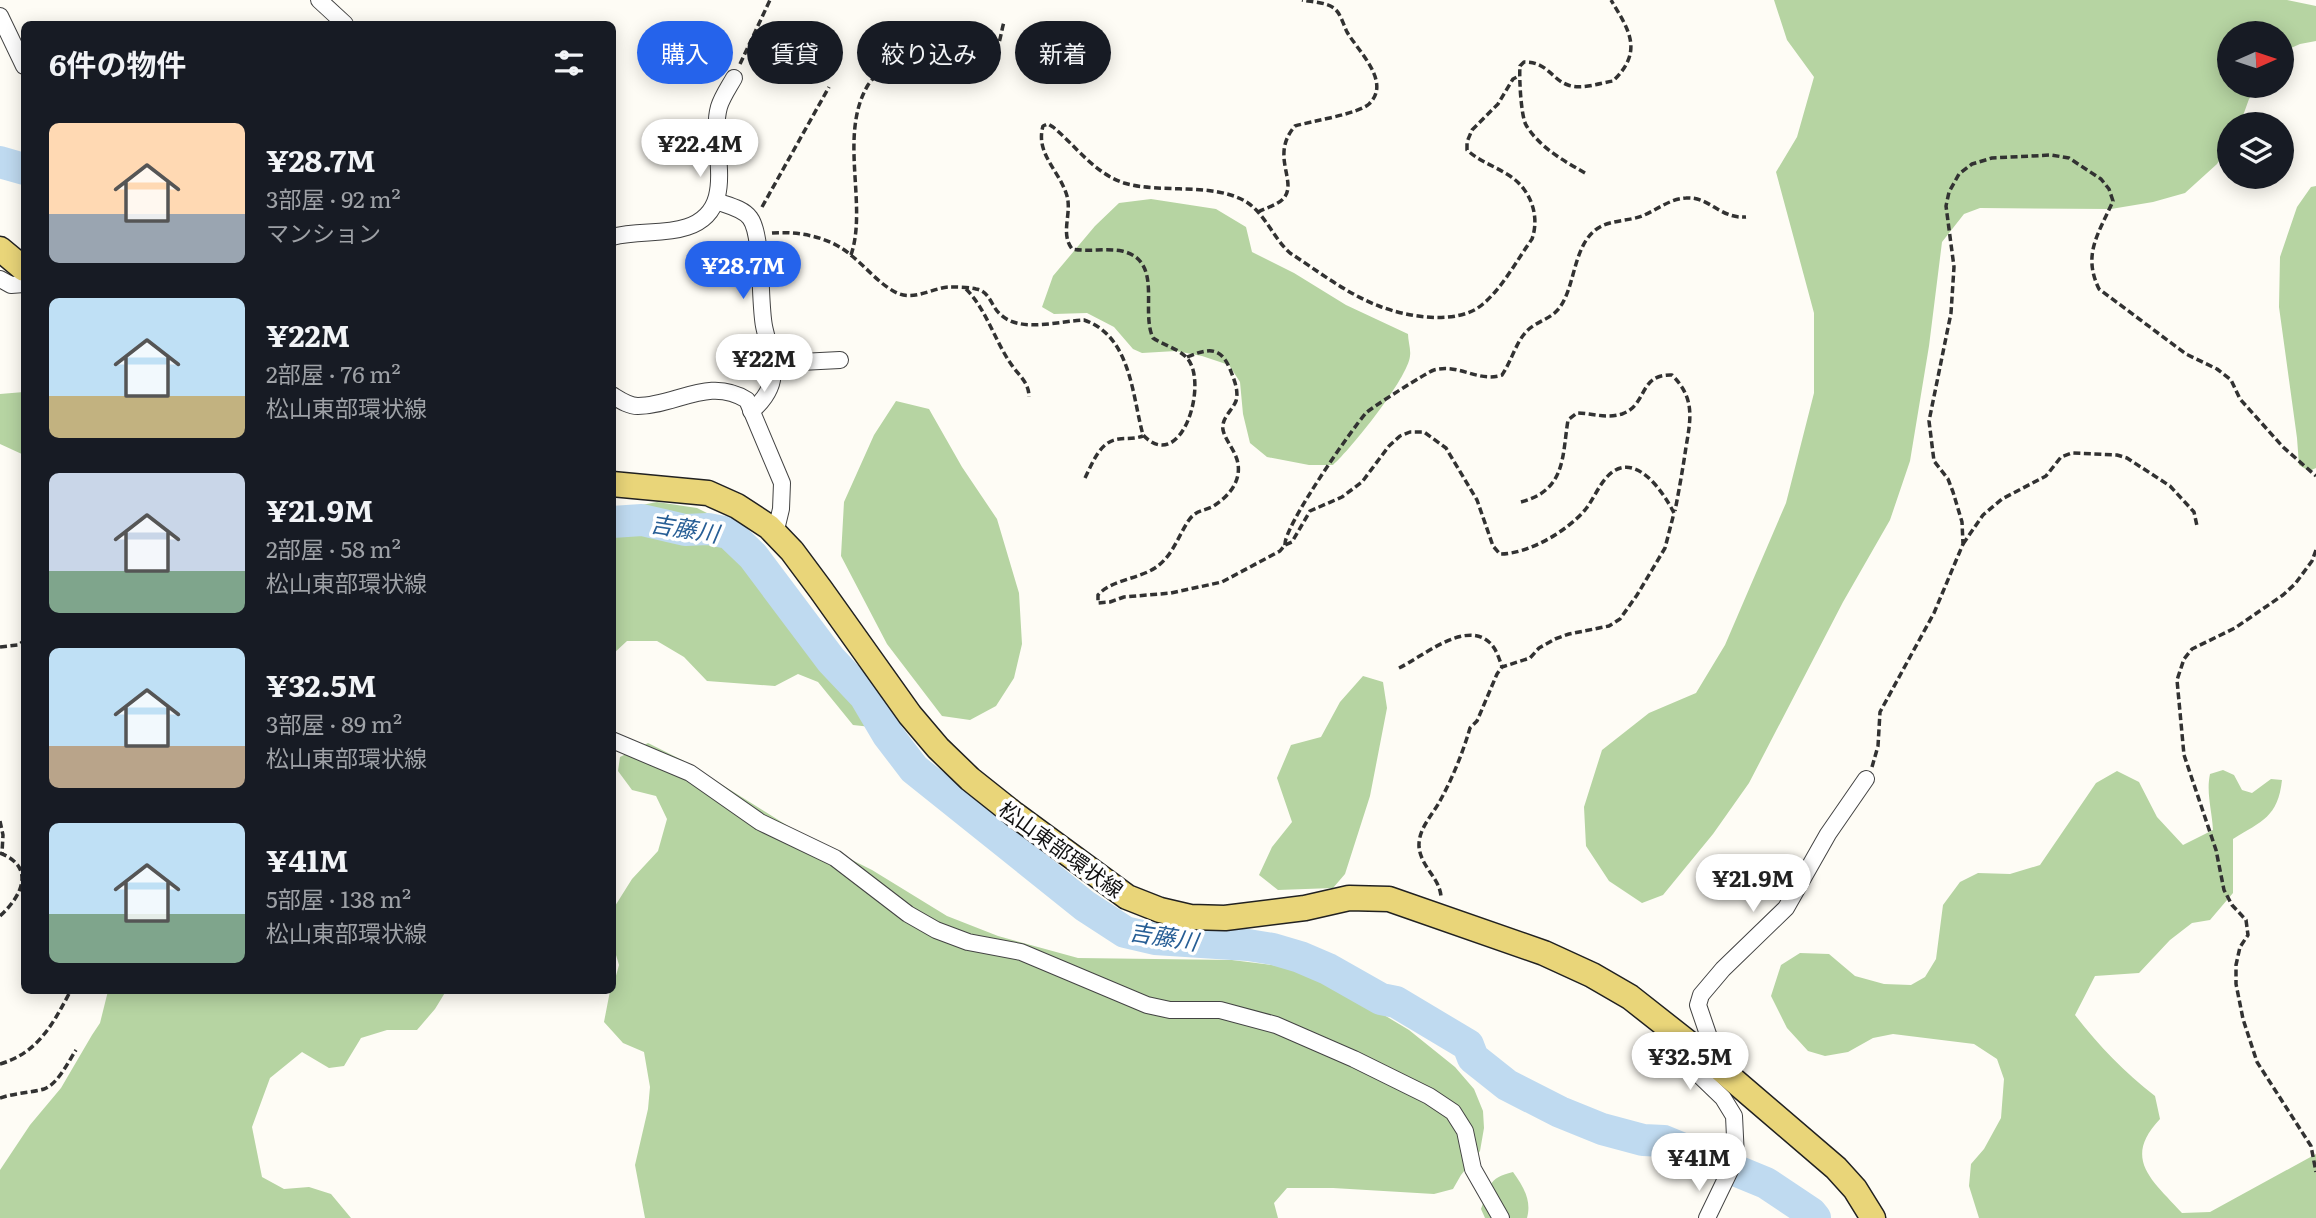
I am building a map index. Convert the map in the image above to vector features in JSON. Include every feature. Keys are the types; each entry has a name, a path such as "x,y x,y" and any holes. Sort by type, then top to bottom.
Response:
{"main road":[{"path":"0,248 21,266"},
{"name":"松山東部環状線","path":"616,485 708,493 737,506 775,534 814,580 910,715 937,748 1014,814 1127,897 1160,910 1189,917 1225,918 1305,908 1349,898 1388,899 1544,953 1592,975 1630,997 1710,1060 1836,1168 1855,1189 1873,1218"}],"street":[{"path":"319,0 342,21"},
{"path":"0,16 21,59"},
{"path":"616,236 674,231 700,222 710,213 716,201 718,181 719,107 734,78"},
{"path":"716,201 745,213 750,218 755,233 763,322 773,370 772,381 764,398 751,411"},
{"path":"0,279 11,285 21,284"},
{"path":"773,370 781,363 840,360"},
{"path":"616,397 624,403 638,406 719,390 735,393 747,400 782,484 781,509 775,534"},
{"path":"616,742 690,774 760,822 835,858 908,914 936,930 968,942 1021,952 1147,1005 1170,1010 1220,1010 1276,1025 1429,1096 1453,1112 1465,1131 1473,1169 1501,1218"},
{"path":"1710,1060 1711,1043 1698,1005 1701,995 1723,969 1786,908 1828,834 1866,779"},
{"path":"1668,1027 1671,1048 1723,1098 1734,1116 1736,1158 1707,1218"}],"path":[{"path":"734,78 770,0"},
{"path":"1258,212 1283,199 1287,192 1284,144 1295,126 1357,111 1371,102 1375,92 1376,78 1372,67 1347,33 1339,15 1325,4 1302,0"},
{"path":"1585,173 1563,161 1539,141 1526,124 1522,114 1520,66 1524,62 1533,62 1565,84 1574,86 1613,81 1630,55 1632,47 1629,31 1611,0"},
{"path":"851,255 856,232 855,144 859,113 868,85 878,75 892,70 912,69 958,74 974,72 986,64 996,51 1004,22"},
{"path":"755,233 803,234 825,240 851,255 863,268 899,294 908,296 949,288 981,290 990,298 1000,315 1018,324 1084,320 1111,339 1129,370 1143,435 1156,444 1168,444 1178,439 1186,425 1195,389 1194,369 1187,357 1153,338 1147,272 1137,258 1122,251 1072,249 1067,242 1068,198 1042,147 1043,126 1048,124 1053,127 1090,164 1123,183 1227,194 1244,201 1258,212 1281,245 1290,253 1381,307 1431,317 1451,318 1481,306 1532,239 1535,229 1532,206 1521,186 1510,176 1475,157 1467,150 1466,142 1472,130 1498,104 1513,79 1520,76"},
{"path":"745,213 759,212 829,87"},
{"path":"1963,544 1962,522 1953,492 1948,479 1934,461 1929,421 1951,313 1954,267 1946,205 1949,191 1959,174 1972,164 1992,158 2051,155 2069,158 2101,179 2109,189 2113,201 2092,249 2092,274 2099,289 2186,355 2217,369 2231,380 2240,399 2283,447 2316,476"},
{"path":"1285,545 1285,536 1310,492 1367,412 1433,370 1459,368 1489,379 1502,375 1526,332 1557,311 1566,298 1581,252 1597,228 1642,216 1666,203 1687,198 1699,198 1727,216 1746,217"},
{"path":"965,288 979,306 1006,356 1027,382 1030,397"},
{"path":"1187,357 1206,350 1214,351 1226,360 1237,393 1223,428 1235,450 1239,467 1237,481 1227,495 1210,508 1196,512 1158,567 1104,588 1098,595 1098,603 1124,597 1171,593 1222,582 1280,551 1297,537 1310,512 1342,497 1362,482 1389,446 1400,436 1410,432 1424,432 1446,448 1477,500 1493,546 1500,554 1513,554 1537,546 1573,520 1584,511 1606,478 1616,469 1629,468 1644,474 1657,484 1674,513"},
{"path":"1437,915 1440,886 1424,865 1419,837 1441,800 1470,728 1477,721 1497,674 1502,667 1530,658 1539,648 1555,639 1609,626 1620,619 1665,548 1690,431 1691,416 1682,385 1672,375 1661,375 1651,380 1636,406 1625,413 1613,416 1577,413 1568,420 1564,459 1559,475 1534,499 1521,502"},
{"path":"1085,478 1099,451 1107,443 1115,439 1143,435"},
{"path":"1866,779 1874,763 1880,712 1934,613 1963,544 1983,514 2002,499 2046,476 2061,457 2072,453 2117,455 2127,458 2170,486 2194,512 2197,526"},
{"path":"2316,550 2312,561 2283,595 2235,628 2192,649 2183,659 2177,681 2184,755 2216,850 2224,890 2232,905 2246,920 2248,935 2236,965 2236,984 2243,1019 2258,1062 2314,1147 2316,1172"},
{"path":"1399,668 1448,639 1478,636 1488,640 1494,647 1502,667"},
{"path":"0,647 21,643"},
{"path":"0,821 3,835 1,853 16,862 21,870"},
{"path":"0,916 13,904 21,886"},
{"path":"0,1064 32,1048 55,1022 69,994"},
{"path":"0,1098 47,1088 62,1072 76,1050"}],"green space":[{"path":"1774,0 2287,0 2316,6 2316,41 2294,47 2294,21 2217,21 2217,98 2250,98 2244,112 2217,112 2217,164 2185,193 2111,209 1980,208 1964,214 1942,242 1929,346 1910,461 1890,520 1843,602 1749,783 1713,834 1663,895 1642,903 1609,881 1586,846 1584,807 1602,750 1649,713 1696,693 1725,645 1786,503 1814,393 1814,313 1776,172 1797,137 1814,77 1787,40"},
{"path":"2316,186 2316,468 2309,471 2299,465 2279,307 2280,257 2297,207 2311,187"},
{"path":"1151,199 1216,209 1246,227 1252,252 1294,273 1346,305 1408,334 1410,356 1400,380 1365,429 1333,465 1309,465 1267,457 1250,443 1243,414 1240,382 1229,365 1176,351 1142,353 1133,349 1114,327 1087,313 1054,314 1042,307 1053,276 1095,226 1119,203"},
{"path":"21,392 21,454 0,444 0,394"},
{"path":"896,401 929,409 962,467 997,519 1019,593 1022,644 1014,678 996,706 970,720 942,716 887,644 841,556 844,502 874,435"},
{"path":"657,502 697,508 721,520 757,554 793,604 877,689 885,720 880,728 853,725 818,682 798,674 775,686 707,681 684,657 657,641 627,641 616,651 616,520 621,509"},
{"path":"1363,676 1383,682 1387,708 1370,796 1345,874 1333,888 1278,890 1259,875 1272,847 1292,822 1277,778 1291,745 1321,737 1340,702"},
{"path":"648,743 684,761 804,836 872,870 947,916 998,936 1078,958 1232,960 1295,968 1409,1030 1455,1067 1474,1089 1483,1111 1484,1128 1480,1151 1453,1189 1434,1194 1287,1188 1274,1203 1278,1218 645,1218 635,1165 648,1109 650,1087 644,1052 623,1043 604,1022 609,994 616,994 619,965 616,955 616,904 632,879 658,851 667,819 656,796 632,790 618,771 620,757"},
{"path":"2223,770 2234,775 2242,790 2252,793 2271,779 2282,780 2277,802 2267,817 2233,839 2233,893 2210,920 2192,923 2170,940 2139,973 2095,976 2075,1015 2112,1058 2155,1096 2160,1119 2143,1146 2142,1158 2152,1179 2182,1213 2210,1212 2316,1154 2316,1218 1979,1218 1969,1186 1971,1164 1984,1149 2001,1118 2004,1079 1997,1059 1974,1044 1893,1034 1873,1038 1848,1052 1825,1056 1808,1051 1787,1028 1771,996 1781,965 1800,953 1829,954 1855,976 1884,984 1911,985 1925,977 1936,959 1943,905 1960,882 1978,873 2010,874 2040,865 2096,783 2117,771 2139,782 2157,817 2183,845 2213,830 2209,795 2210,774"},
{"path":"107,994 444,994 417,1030 387,1030 361,1038 344,1066 329,1068 302,1052 270,1078 252,1127 262,1177 284,1189 309,1187 331,1194 351,1218 0,1218 0,1170 30,1125 61,1088 100,1023"},
{"path":"1513,1172 1527,1199 1527,1218 1485,1218 1481,1209 1491,1184 1498,1177"}],"waterway":[{"name":"吉藤川","path":"0,162 21,168"},
{"name":"吉藤川","path":"616,522 642,520 685,530 708,529 729,533 753,556 831,660 865,696 888,735 914,769 1085,906 1125,932 1155,939 1248,945 1300,957 1328,969 1381,999 1396,1002 1468,1045 1473,1058 1507,1085 1560,1112 1602,1129 1643,1140 1664,1141 1766,1183 1815,1218"}]}
